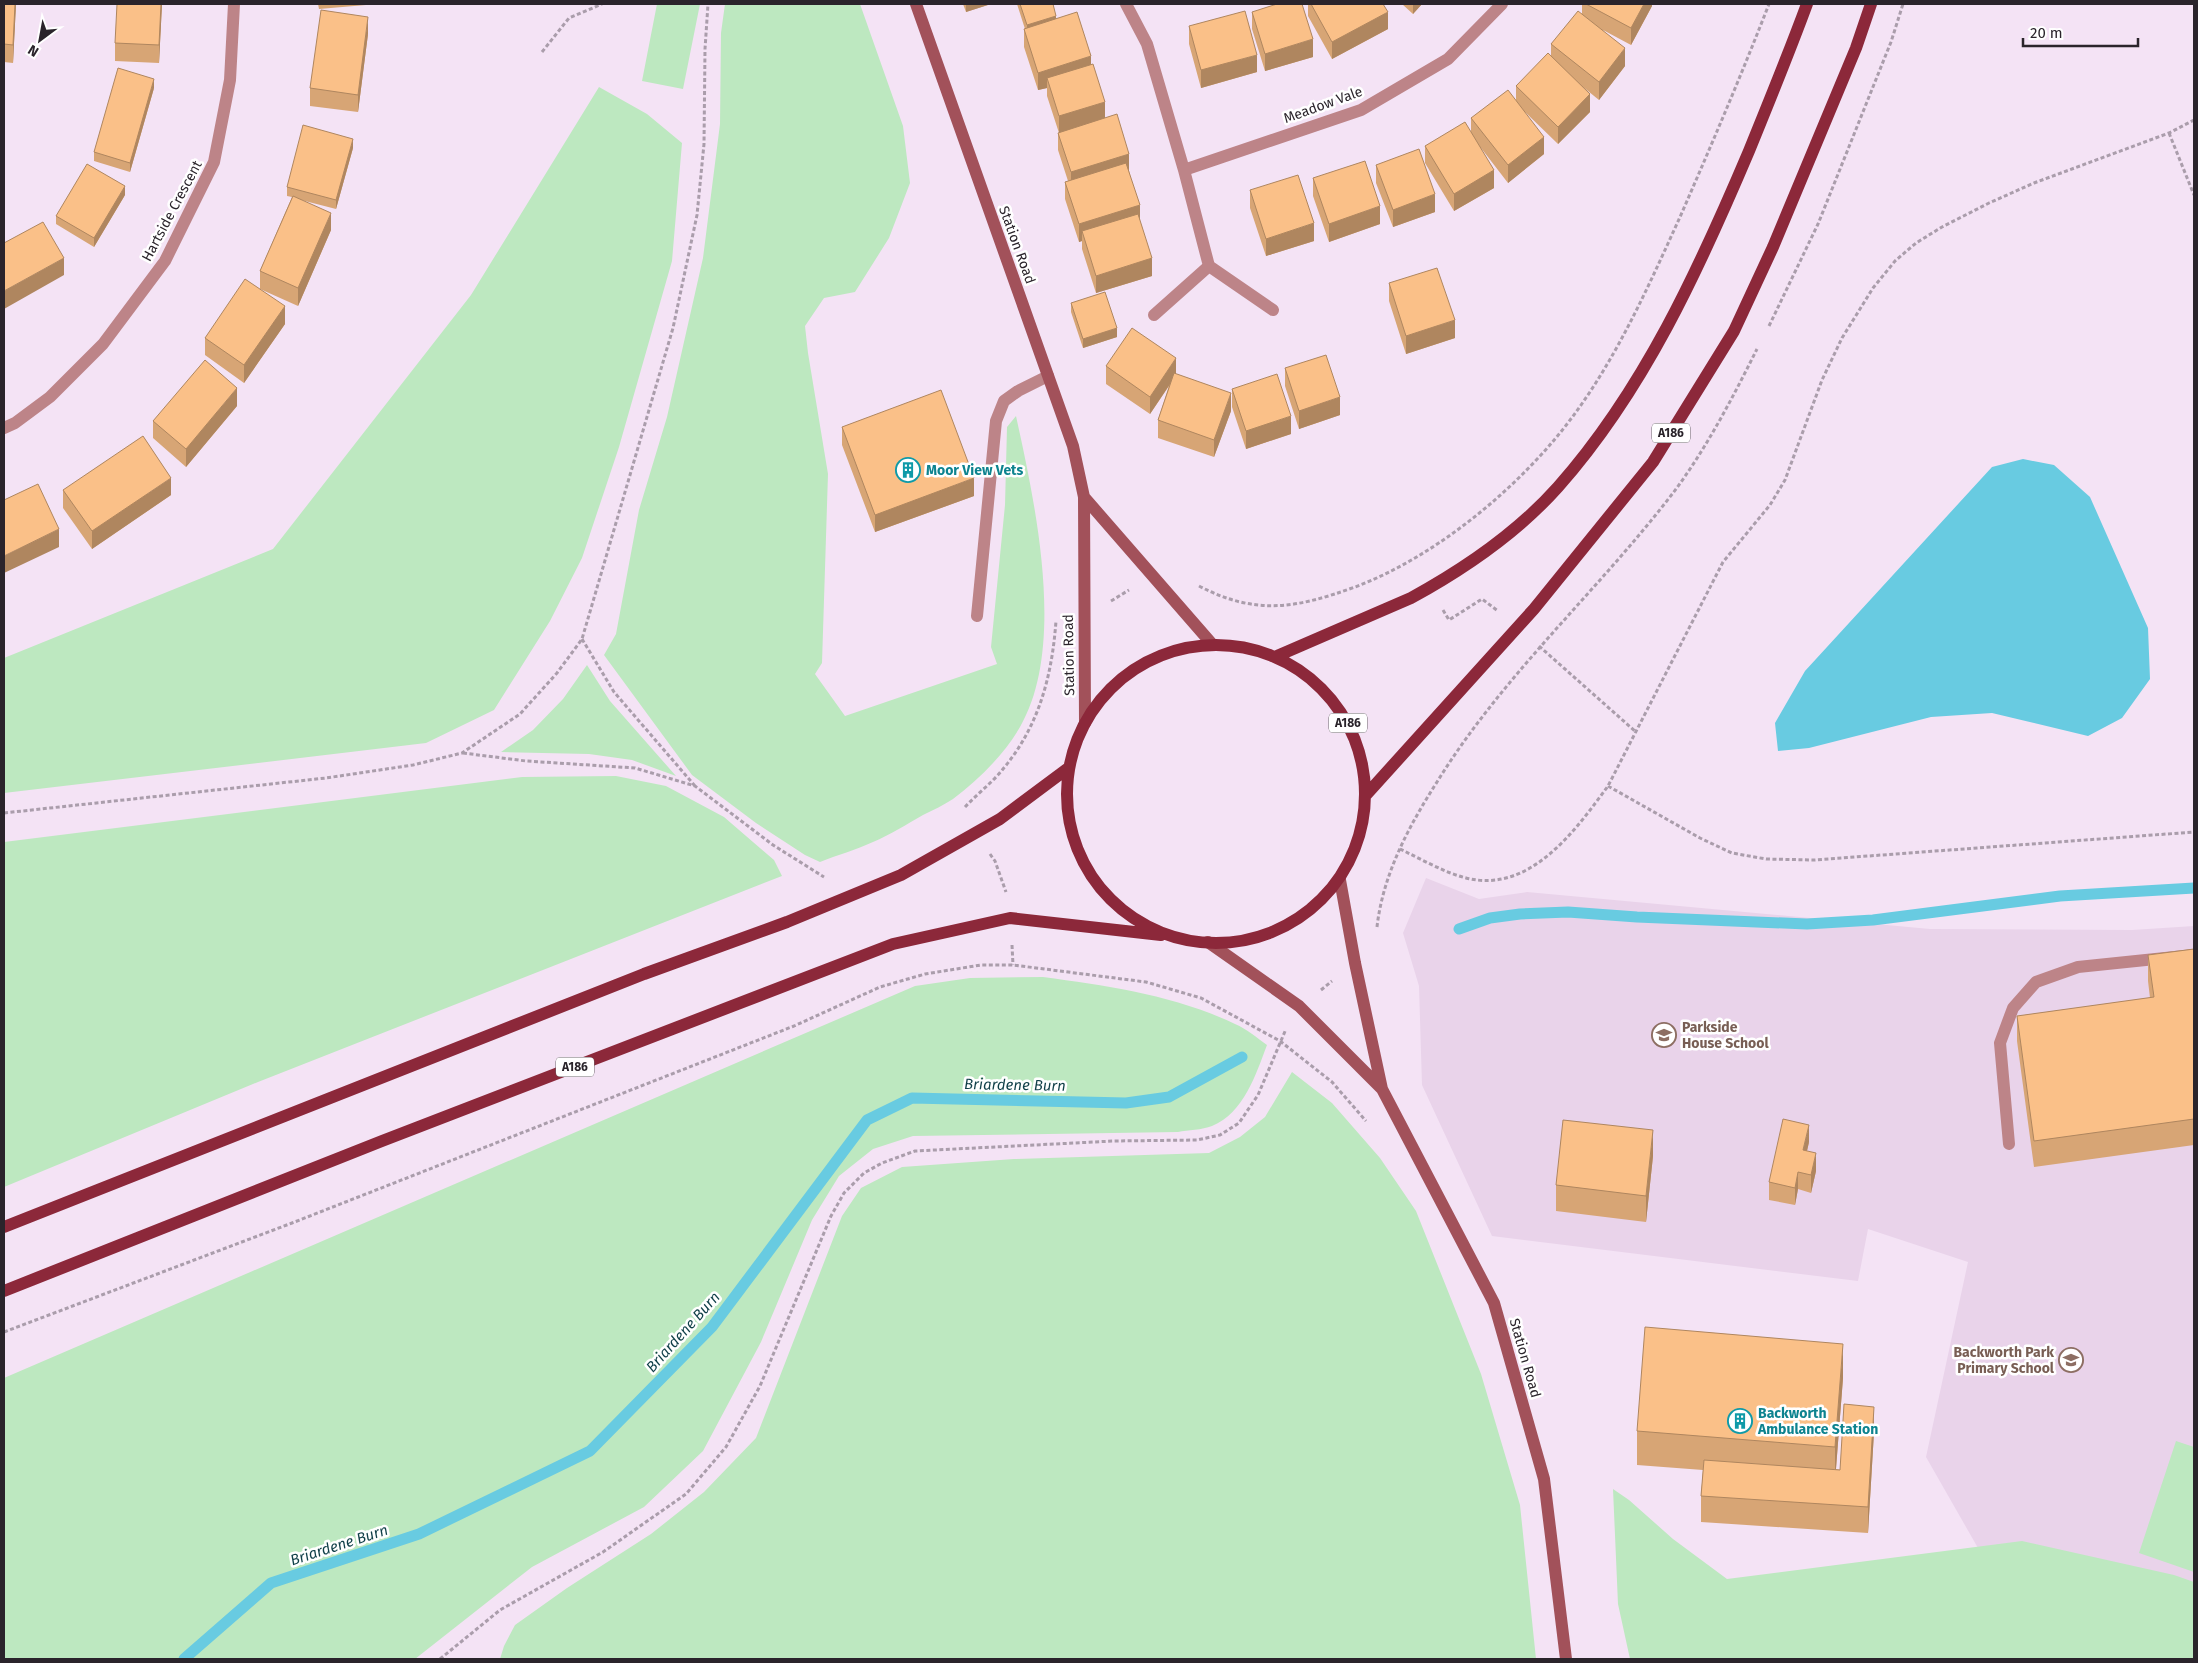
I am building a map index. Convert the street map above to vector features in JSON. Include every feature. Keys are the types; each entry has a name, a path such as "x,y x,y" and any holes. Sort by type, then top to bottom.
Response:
{"main road":[{"name":"Station Road","path":"916,4 1073,446 1084,497 1085,723"},
{"path":"1277,656 1430,588 1503,539 1557,488 1608,423 1658,342 1679,302 1716,229 1807,4"},
{"name":"A186","path":"1366,795 1534,609 1653,462 1734,331 1780,230 1856,48 1871,4"},
{"name":"Station Road","path":"1084,497 1212,644"},
{"name":"A186","path":"4,1291 382,1142 894,944 1010,918 1208,942 1235,942 1267,934 1308,913 1340,880 1355,851 1364,816 1366,795 1363,762 1351,727 1324,689 1302,670 1277,656 1248,648 1212,644 1164,653 1127,672 1103,695 1077,739 1067,769 1071,828 1081,860 1099,890 1122,912 1161,935"},
{"path":"4,1227 644,974 787,922 900,875 1000,819 1067,769"},
{"path":"1340,880 1355,964 1382,1090"},
{"path":"1208,942 1299,1006 1382,1090"},
{"name":"Station Road","path":"1382,1090 1494,1303 1544,1479 1566,1659"}],"street":[{"name":"Hartside Crescent","path":"4,428 16,423 50,397 103,344 166,261 214,162 230,80 234,4"},
{"path":"1126,4 1147,44 1184,170 1209,266 1273,310"},
{"name":"Meadow Vale","path":"1184,170 1361,110 1448,59 1502,4"},
{"path":"1154,315 1209,266"},
{"path":"977,616 996,420 1004,401 1018,391 1048,376"},
{"path":"2009,1144 2000,1043 2013,1008 2036,982 2078,967 2194,954"}],"path":[{"path":"542,52 569,18 602,4"},
{"path":"4,813 326,778 413,765 462,753 520,714 557,673 582,639 673,328 696,214 704,144 705,49 708,4"},
{"path":"1196,585 1217,596 1246,604 1277,607 1320,600 1373,580 1414,560 1466,523 1500,496 1544,452 1577,412 1611,356 1656,270 1731,100 1769,4"},
{"path":"1400,849 1439,868 1466,878 1487,881 1509,877 1533,866 1560,846 1586,816 1608,786 1723,562 1770,506 1784,480 1822,380 1842,338 1873,288 1894,261 1916,243 1942,227 1989,203 2034,183 2169,133 2194,120"},
{"path":"2169,133 2194,195"},
{"path":"1013,964 1008,900 995,861 963,808 1002,770 1026,738 1047,686 1056,614"},
{"path":"582,639 614,692 695,786 773,845 829,880 821,884"},
{"path":"462,753 526,762 635,768 695,786"},
{"path":"1608,786 1700,838 1732,852 1766,859 1814,860 2194,832"},
{"path":"4,1332 292,1223 794,1026 880,987 925,974 981,965 1013,964 1146,982 1201,998 1280,1040 1332,1082 1369,1123 1393,1111"},
{"path":"440,1659 500,1610 603,1552 686,1494 726,1447 760,1386 831,1216 844,1193 864,1174 882,1163 914,1151 1114,1141 1197,1140 1220,1135 1239,1123 1258,1095 1280,1040"}],"shaded area":[{"path":"1426,878 1479,899 1527,892 1930,929 2132,930 2194,926 2194,1632 1978,1548 1926,1457 1968,1262 1868,1229 1858,1281 1492,1236 1422,1085 1419,986 1403,933"}],"green space":[{"path":"657,4 700,4 683,89 642,81"},
{"path":"725,4 860,4 903,126 910,183 889,238 855,292 824,298 805,326 828,474 822,663 815,674 845,716 997,664 991,647 1005,505 1007,427 1016,416 1031,490 1043,574 1044,616 1042,656 1034,694 1014,737 981,775 950,801 892,833 860,848 820,862 805,855 756,823 692,775 604,655 616,634 639,510 667,417 703,258 720,124 721,33"},
{"path":"599,87 647,114 682,143 672,261 619,447 582,558 550,621 494,710 426,743 4,793 4,658 273,549 471,295"},
{"path":"587,665 610,701 676,776 632,760 589,754 501,752 533,730 563,699"},
{"path":"616,776 666,786 724,817 774,860 782,876 258,1082 4,1187 4,842 522,777"},
{"path":"1043,977 1117,988 1165,999 1212,1014 1244,1028 1267,1045 1247,1092 1233,1112 1223,1120 1212,1126 1199,1129 1178,1132 913,1136 873,1149 839,1176 812,1220 761,1342 703,1451 644,1507 532,1567 415,1659 4,1659 4,1378 915,986 970,978"},
{"path":"1292,1072 1332,1103 1380,1158 1416,1211 1481,1374 1520,1505 1536,1659 500,1659 504,1646 515,1625 567,1588 651,1534 704,1492 756,1438 842,1216 861,1188 902,1167 1014,1159 1209,1153 1240,1137 1265,1117"},
{"path":"2176,1441 2194,1447 2194,1572 2139,1553"},
{"path":"1613,1489 1629,1500 1673,1539 1727,1579 2022,1541 2174,1575 2194,1582 2194,1659 1630,1659 1618,1604"}],"water":[{"path":"2023,459 2054,465 2090,497 2148,628 2150,679 2122,718 2088,736 1992,713 1931,717 1809,748 1778,751 1775,723 1805,671 1992,467"}],"building":[{"path":"4,4 15,4 13,45 4,44"},
{"path":"117,4 161,4 159,45 115,43"},
{"path":"1020,4 1053,4 1056,16 1027,25"},
{"path":"1277,4 1302,4 1313,39 1265,54 1252,12"},
{"path":"1311,4 1383,4 1388,12 1332,42"},
{"path":"1586,4 1644,4 1631,28"},
{"path":"321,10 368,17 358,95 310,88"},
{"path":"1245,11 1257,55 1201,70 1189,26"},
{"path":"1578,11 1625,48 1599,82 1551,44"},
{"path":"1077,12 1091,56 1038,73 1024,29"},
{"path":"1548,53 1590,94 1558,127 1516,86"},
{"path":"1093,64 1105,102 1059,116 1047,78"},
{"path":"118,68 154,79 130,163 94,152"},
{"path":"1508,90 1544,137 1508,165 1471,118"},
{"path":"1117,114 1129,154 1071,172 1058,133"},
{"path":"1465,122 1494,170 1454,194 1425,146"},
{"path":"303,125 353,139 336,200 287,187"},
{"path":"1419,149 1435,194 1393,210 1376,165"},
{"path":"1365,161 1380,206 1329,224 1313,178"},
{"path":"1126,163 1140,205 1079,224 1065,182"},
{"path":"87,164 125,186 94,238 56,216"},
{"path":"1298,175 1314,223 1266,239 1250,190"},
{"path":"293,196 331,213 298,288 260,271"},
{"path":"1138,214 1152,258 1096,276 1082,231"},
{"path":"43,222 64,258 4,291 4,243"},
{"path":"1437,268 1455,320 1406,336 1389,283"},
{"path":"245,279 285,306 244,365 205,338"},
{"path":"1105,292 1117,328 1083,339 1071,303"},
{"path":"1132,328 1176,358 1150,397 1106,366"},
{"path":"1326,355 1340,397 1299,411 1285,368"},
{"path":"205,360 237,388 186,449 153,421"},
{"path":"1174,373 1231,393 1214,440 1158,420"},
{"path":"1277,374 1291,416 1246,431 1232,389"},
{"name":"Moor View Vets","path":"941,390 974,478 875,515 842,427"},
{"path":"143,436 171,478 92,531 63,490"},
{"path":"38,484 59,529 4,556 4,500"},
{"path":"2194,949 2194,1119 2034,1141 2017,1016 2154,997 2148,955"},
{"path":"1783,1119 1809,1125 1803,1150 1816,1153 1811,1175 1798,1172 1795,1188 1769,1182"},
{"path":"1563,1120 1653,1130 1646,1196 1556,1185"},
{"name":"Backworth Ambulance Station","path":"1645,1327 1843,1344 1835,1447 1637,1431"},
{"path":"1844,1404 1874,1407 1868,1507 1701,1496 1704,1460 1840,1470"}],"waterway":[{"path":"1459,929 1490,918 1520,914 1568,912 1637,917 1807,924 1873,920 2060,896 2194,888"},
{"name":"Briardene Burn","path":"184,1659 271,1583 419,1534 590,1451 712,1327 867,1120 912,1098 1126,1103 1169,1097 1242,1057"}],"place":[{"name":"Moor View Vets","path":"908,470"},
{"name":"Parkside House School","path":"1664,1035"},
{"name":"Backworth Park Primary School","path":"2071,1360"},
{"name":"Backworth Ambulance Station","path":"1740,1421"}]}
